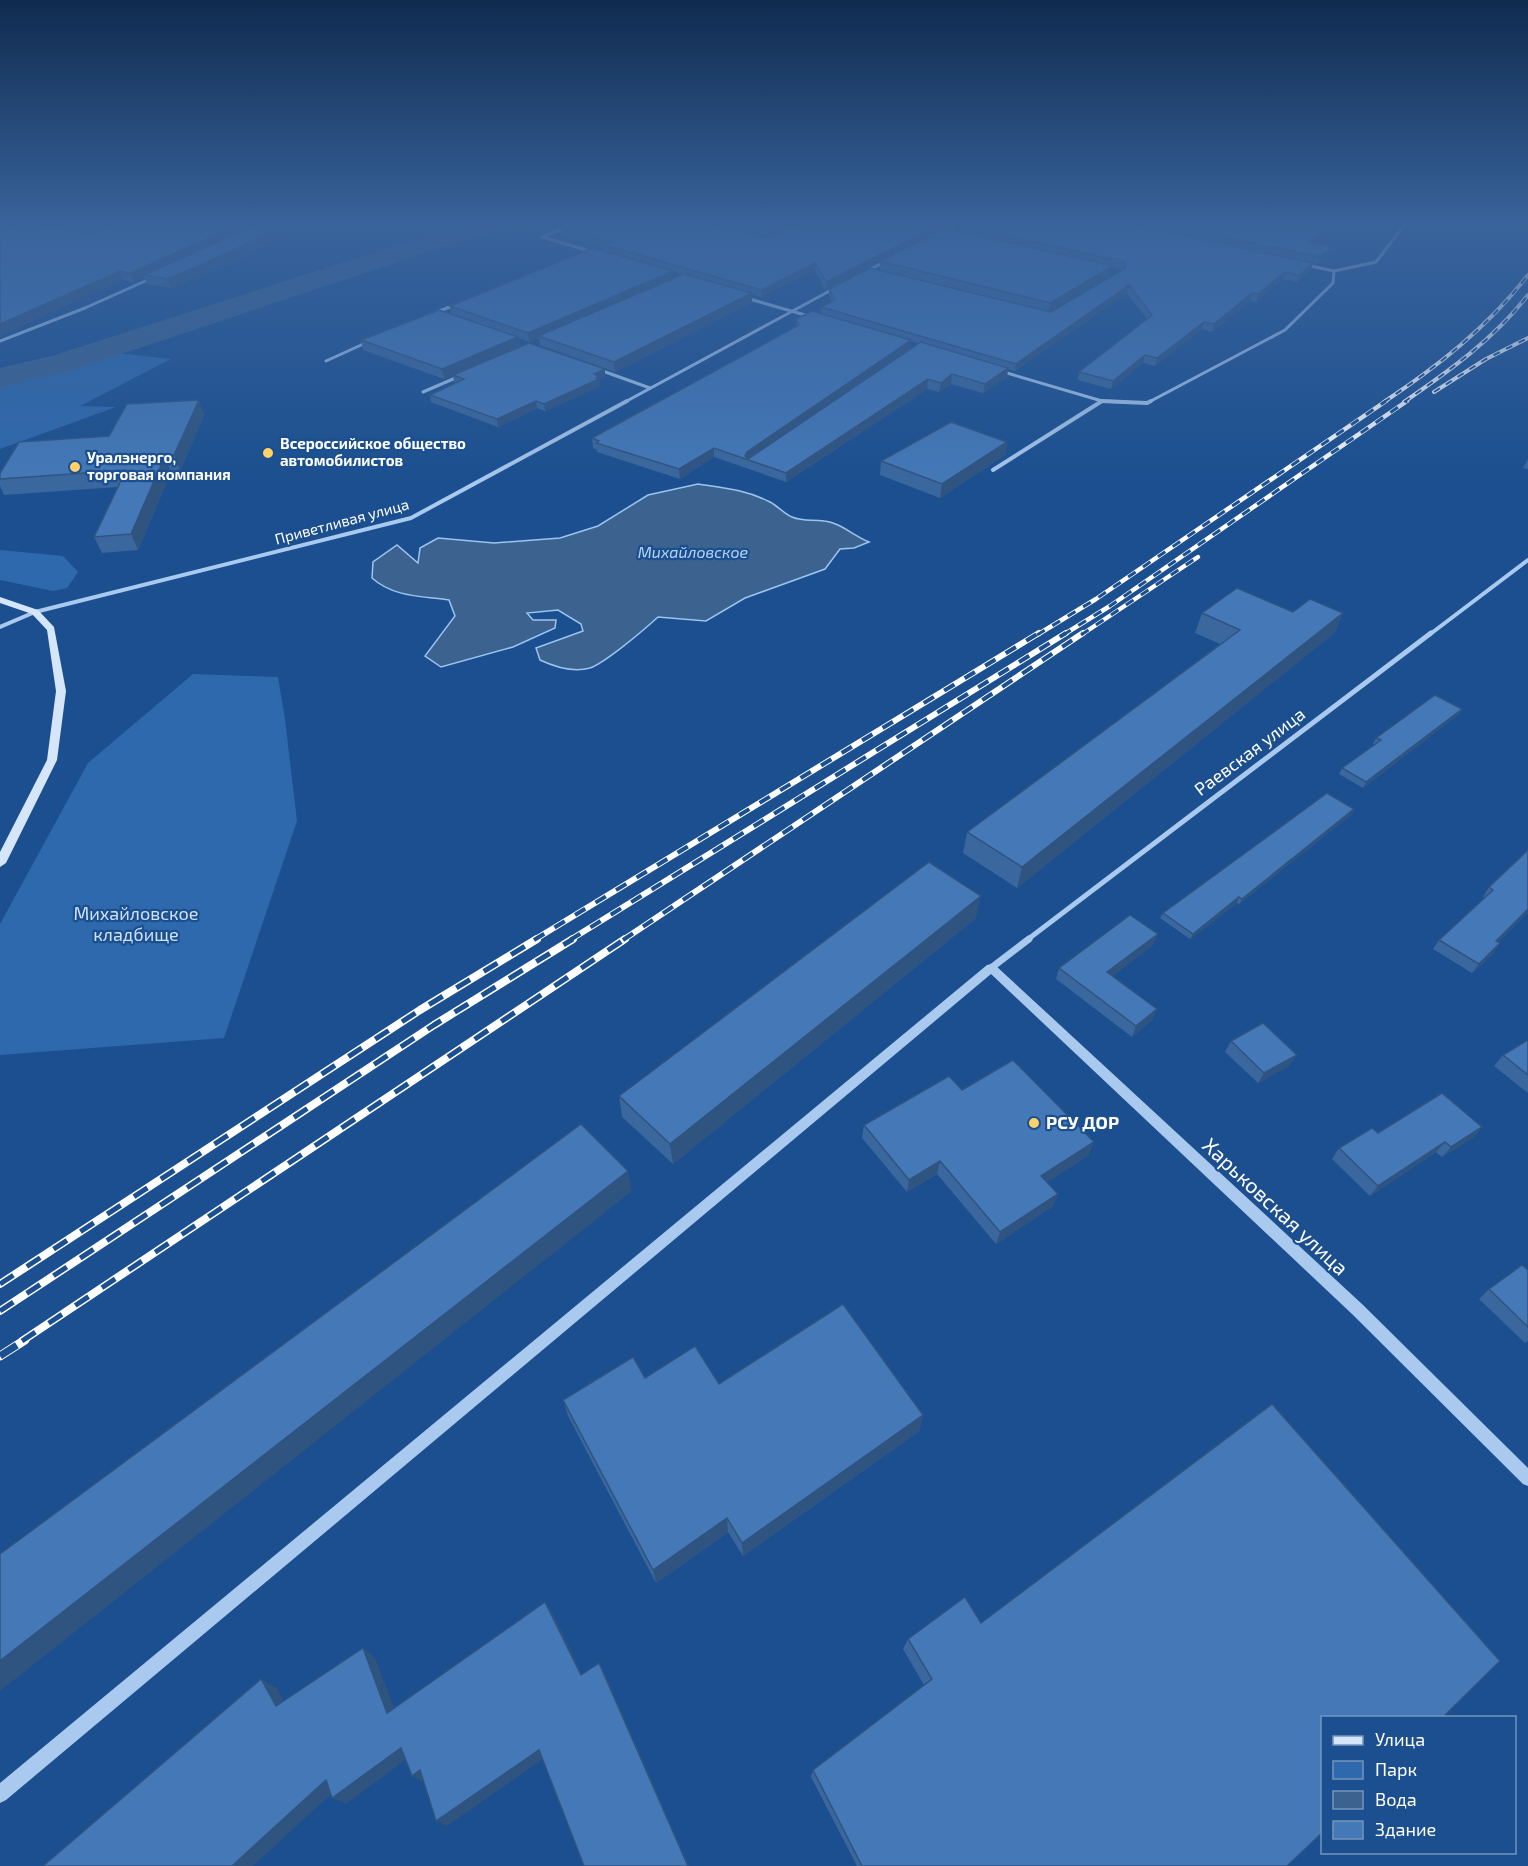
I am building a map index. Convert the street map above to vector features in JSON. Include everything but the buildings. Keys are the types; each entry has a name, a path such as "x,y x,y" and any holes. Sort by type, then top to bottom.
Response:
{"main road":[{"path":"0,600 36,612 51,629 61,691 52,760 0,863"}],"street":[{"path":"0,341 77,311"},
{"path":"425,318 440,311"},
{"path":"792,311 813,317"},
{"name":"Приветливая улица","path":"0,627 36,612 411,518 792,311"},
{"path":"999,371 1102,401 1147,403 1285,330 1304,311"},
{"path":"436,313 446,316"},
{"path":"326,360 381,337"},
{"path":"596,369 650,388"},
{"path":"423,392 466,374"},
{"path":"993,470 1102,401"},
{"name":"Раевская улица","path":"991,968 1528,560"},
{"path":"0,1794 991,968"},
{"name":"Харьковская улица","path":"991,968 1357,1309 1528,1479"}],"green space":[{"path":"117,353 171,359 80,406 116,407 0,449 0,381"},
{"path":"0,550 63,556 78,572 67,588 53,591 0,580"},
{"name":"Михайловское кладбище","path":"193,674 278,677 297,821 224,1038 0,1055 0,924 88,763"}],"water":[{"name":"Михайловское","path":"698,484 753,495 770,502 792,517 830,522 869,542 854,548 840,549 825,569 745,598 706,621 658,617 605,660 590,668 577,670 540,660 536,648 583,631 581,624 558,610 527,613 533,620 556,620 555,628 513,647 441,667 425,656 455,616 449,600 398,592 372,578 373,562 397,545 418,563 420,548 438,538 494,543 560,538 598,526 648,495"}],"waterway":[{"path":"0,378 65,362 221,311"}],"railway":[{"path":"1384,402 1424,374 1479,329 1497,311"},
{"path":"1404,402 1486,340 1515,311"},
{"path":"1434,392 1486,359 1528,338"},
{"path":"1037,635 1096,599 1386,401"},
{"path":"1063,635 1110,606 1407,401"},
{"path":"1081,635 1198,557"},
{"path":"534,940 1039,633"},
{"path":"570,940 1066,633"},
{"path":"623,940 1083,633"},
{"path":"0,1284 420,1010 537,939"},
{"path":"0,1311 434,1025 573,939"},
{"path":"22,1341 625,939"},
{"path":"0,1356 25,1340"}],"place":[{"name":"Всероссийское общество автомобилистов","path":"268,453"},
{"name":"Уралэнерго, торговая компания","path":"75,467"},
{"name":"РСУ ДОР","path":"1034,1123"}]}
